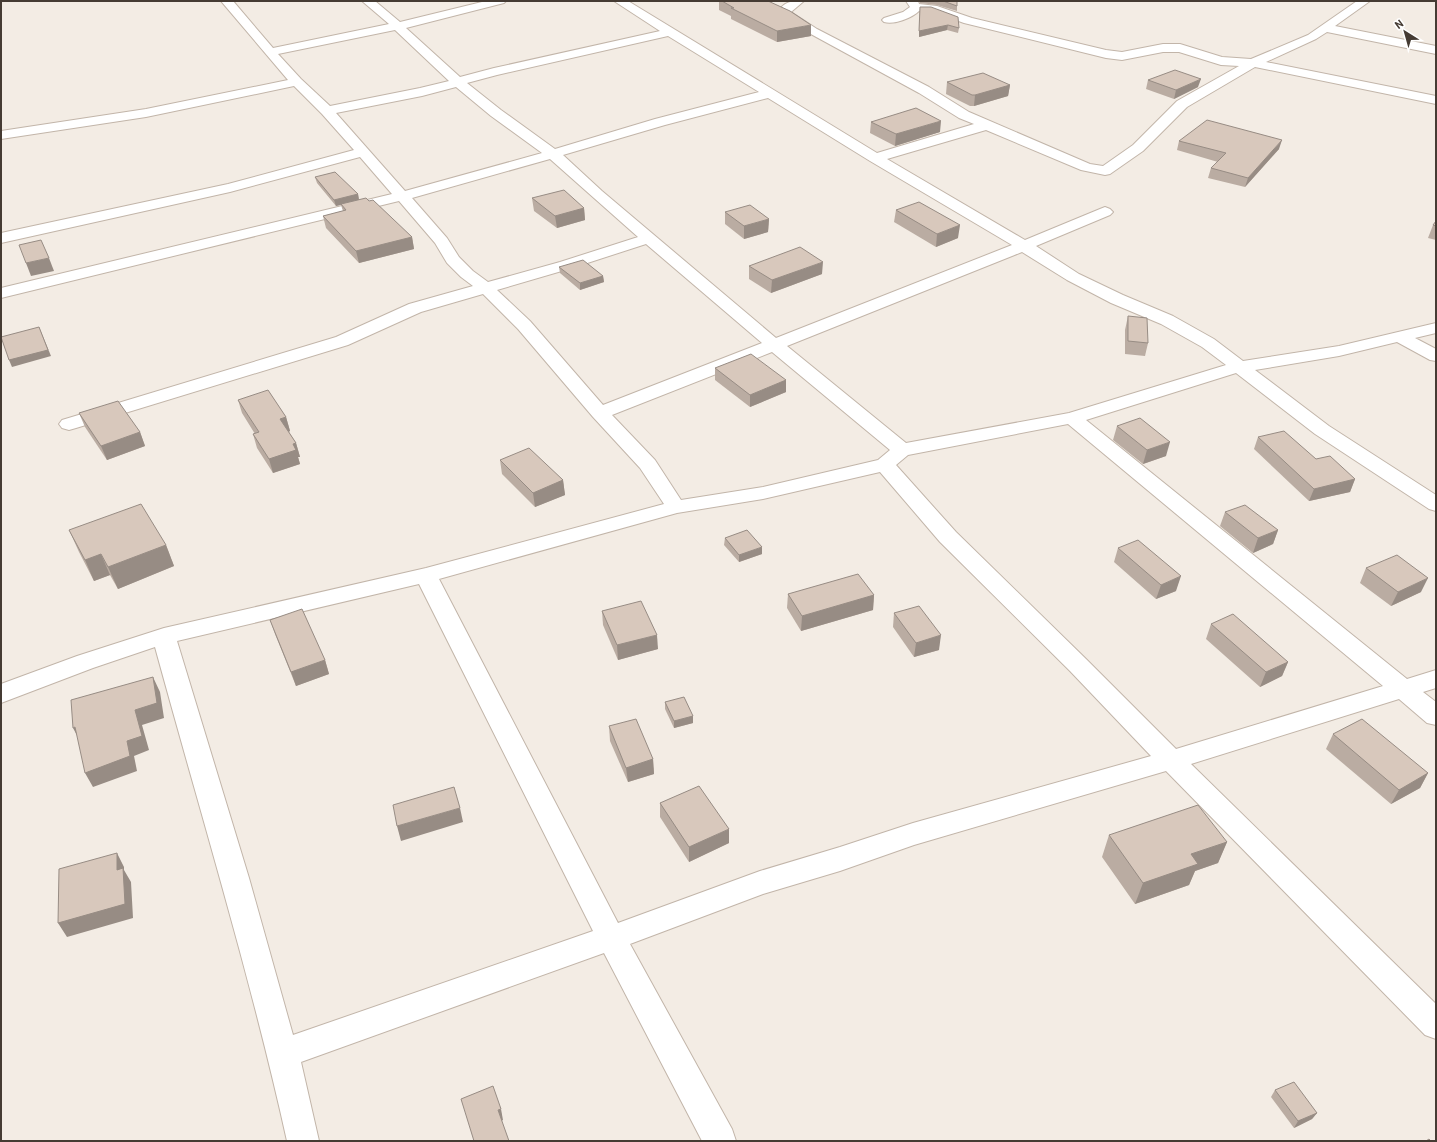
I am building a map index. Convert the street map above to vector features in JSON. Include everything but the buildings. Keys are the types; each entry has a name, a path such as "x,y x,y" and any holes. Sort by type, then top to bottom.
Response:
{"street":[{"path":"227,1 270,52 297,82 327,111 402,196 441,241 453,260 467,274 486,288 524,325 600,413 648,464 676,507"},
{"path":"368,1 398,26 410,39 458,82 496,113 553,154 773,344 893,457 948,537 1078,665 1436,1025"},
{"path":"270,52 398,26 498,1"},
{"path":"620,1 874,158 1025,246 1073,277 1117,299 1167,320 1208,343 1322,430 1436,504"},
{"path":"798,1 786,9 785,13 813,31 924,90 964,115 1086,167 1105,171 1138,148 1182,104 1198,93 1253,63 1312,37 1364,1"},
{"path":"888,20 914,11 914,4 933,8 968,21 1115,56 1132,55 1155,49 1180,48 1230,63 1253,63 1436,100"},
{"path":"1326,28 1436,50"},
{"path":"327,111 415,94 458,82 670,32"},
{"path":"1,135 146,113 297,82"},
{"path":"1,292 402,196 553,154 660,122 770,93"},
{"path":"874,158 987,125"},
{"path":"1,238 230,188 362,152"},
{"path":"600,413 1025,246 1104,212"},
{"path":"69,424 342,341 415,308 566,265 649,238"},
{"path":"1,694 85,662 164,636 426,575 676,507 763,493 893,457 1072,418 1238,366 1339,351 1436,328"},
{"path":"1400,337 1436,356"},
{"path":"1072,418 1436,716"},
{"path":"426,575 611,938 720,1141"},
{"path":"164,636 235,878 283,1053 303,1141"},
{"path":"283,1053 611,938 760,883 840,859 913,834 1171,760 1402,688 1436,679"}]}
